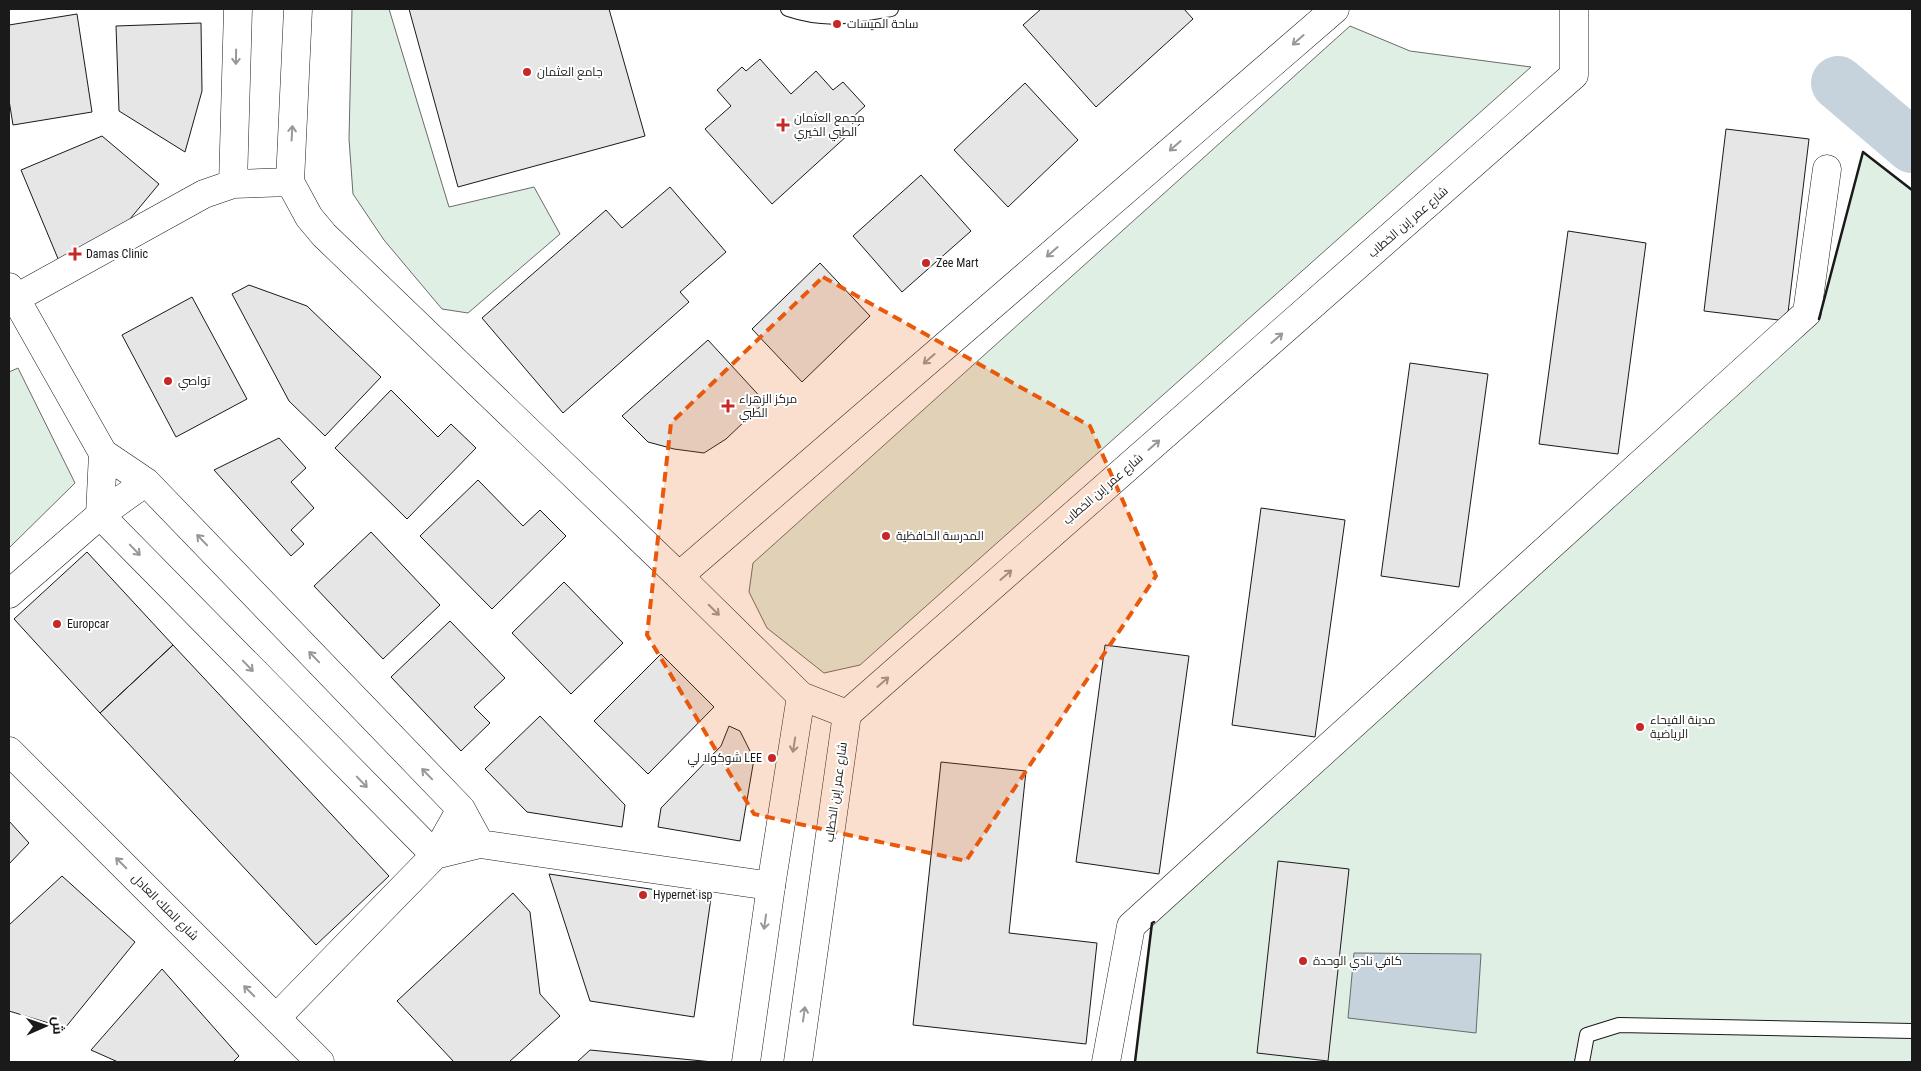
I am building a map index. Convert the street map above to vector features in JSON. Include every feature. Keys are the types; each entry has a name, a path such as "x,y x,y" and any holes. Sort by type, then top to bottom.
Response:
{"street":[{"path":"233,184 238,9"},
{"path":"298,9 290,182 309,217 324,235 802,696 847,714"},
{"path":"679,576 1335,9"},
{"name":"شارع عمر إبن الخطاب","path":"798,1062 847,714 1574,76 1574,9"},
{"path":"1106,1062 1131,926 1807,313 1827,169"},
{"path":"290,182 233,184 204,194 11,296 103,453 146,482 461,809 480,844"},
{"path":"103,453 100,515 435,855"},
{"path":"9,594 100,515 146,482"},
{"path":"746,1062 770,886 802,696"},
{"name":"شارع الملك العادل","path":"9,751 320,1062"},
{"path":"276,1018 435,855 461,809"},
{"path":"435,855 480,844 770,886"}],"lane":[{"path":"788,9 802,14 842,18 891,9"},
{"path":"1582,1062 1587,1036 1619,1025 1912,1031"}],"highlighted area":[{"path":"823,277 1090,426 1156,576 966,861 754,814 647,635 671,423"}],"green space":[{"path":"352,9 389,9 449,207 534,187 560,234 468,313 442,309 384,240 353,194 349,139"},
{"path":"1350,26 1410,51 1531,67 860,665 824,673 767,628 749,592 753,563"},
{"name":"مدينة الفيحاء الرياضية","path":"1863,152 1912,190 1912,1062 1135,1062 1152,923 1819,318"},
{"path":"18,368 75,483 9,548 9,372"}],"shaded area":[{"path":"1354,953 1481,954 1476,1033 1348,1018"}],"building":[{"name":"جامع العثمان","path":"409,9 609,9 645,136 458,187"},
{"path":"1041,9 1184,9 1193,19 1096,107 1023,25"},
{"path":"77,14 92,112 13,125 9,100 9,25"},
{"path":"201,23 202,91 185,152 119,111 116,26"},
{"path":"760,59 791,94 816,71 833,90 843,82 865,106 853,117 860,124 772,204 705,129 731,106 717,90 742,67 746,71"},
{"path":"1025,83 1078,140 1008,207 954,150"},
{"path":"1726,129 1809,139 1787,321 1704,311"},
{"path":"102,136 159,184 115,237 59,261 21,170"},
{"path":"921,175 971,231 902,292 853,236"},
{"path":"670,187 726,252 680,292 689,302 563,413 482,318 606,210 622,228"},
{"path":"1568,231 1646,243 1618,454 1539,444"},
{"path":"820,263 870,316 802,382 752,329"},
{"path":"249,285 307,306 381,377 325,436 289,401 232,294"},
{"path":"192,297 247,399 176,437 122,335"},
{"path":"708,340 765,402 726,439 704,453 674,449 648,442 622,416"},
{"path":"1410,363 1488,374 1459,587 1381,576"},
{"path":"391,390 438,437 451,424 476,448 407,519 335,448"},
{"path":"279,438 306,468 291,482 314,508 291,530 304,544 291,556 214,470"},
{"path":"478,480 523,526 540,510 566,536 492,609 420,536"},
{"path":"1261,508 1345,520 1315,737 1232,725"},
{"path":"371,532 440,605 383,659 314,586"},
{"path":"87,552 173,645 100,713 14,619"},
{"path":"564,582 623,643 571,694 512,633"},
{"path":"450,621 505,678 474,707 490,723 461,751 391,677"},
{"path":"173,645 389,876 316,945 100,713"},
{"path":"1105,645 1189,656 1159,874 1076,862"},
{"path":"661,654 714,707 648,774 594,721"},
{"path":"540,716 625,805 622,827 527,812 485,769"},
{"path":"729,726 740,731 754,759 740,841 658,827 661,808 721,746"},
{"path":"941,762 1026,771 1009,933 1097,943 1086,1044 913,1025"},
{"path":"9,821 29,843 9,864"},
{"name":"كافي نادي الوحدة","path":"1278,861 1349,869 1328,1061 1257,1053"},
{"path":"549,874 711,898 694,1017 590,1001"},
{"path":"62,876 135,942 65,1028 9,1011 9,925"},
{"path":"513,893 530,912 540,994 560,1016 509,1062 454,1062 397,1001"},
{"path":"162,969 239,1056 233,1062 118,1062 91,1050"},
{"path":"590,1050 713,1062 577,1062"}],"waterway":[{"path":"1838,83 1912,146"}],"wall":[{"path":"1819,319 1863,152 1912,190"},
{"path":"1135,1062 1152,923 1154,922"}],"place":[{"name":"ساحة الميسات","path":"837,24"},
{"name":"جامع العثمان","path":"527,72"},
{"name":"مجمع العثمان الطبي الخيري","path":"783,125"},
{"name":"Damas Clinic","path":"75,254"},
{"name":"Zee Mart","path":"926,263"},
{"name":"تواصي","path":"168,381"},
{"name":"مركز الزهراء الطبي","path":"728,406"},
{"name":"المدرسة الحافظية","path":"886,536"},
{"name":"Europcar","path":"57,624"},
{"name":"مدينة الفيحاء الرياضية","path":"1640,727"},
{"name":"شوكولا لي LEE","path":"772,758"},
{"name":"Hypernet isp","path":"643,895"},
{"name":"كافي نادي الوحدة","path":"1303,961"}]}
